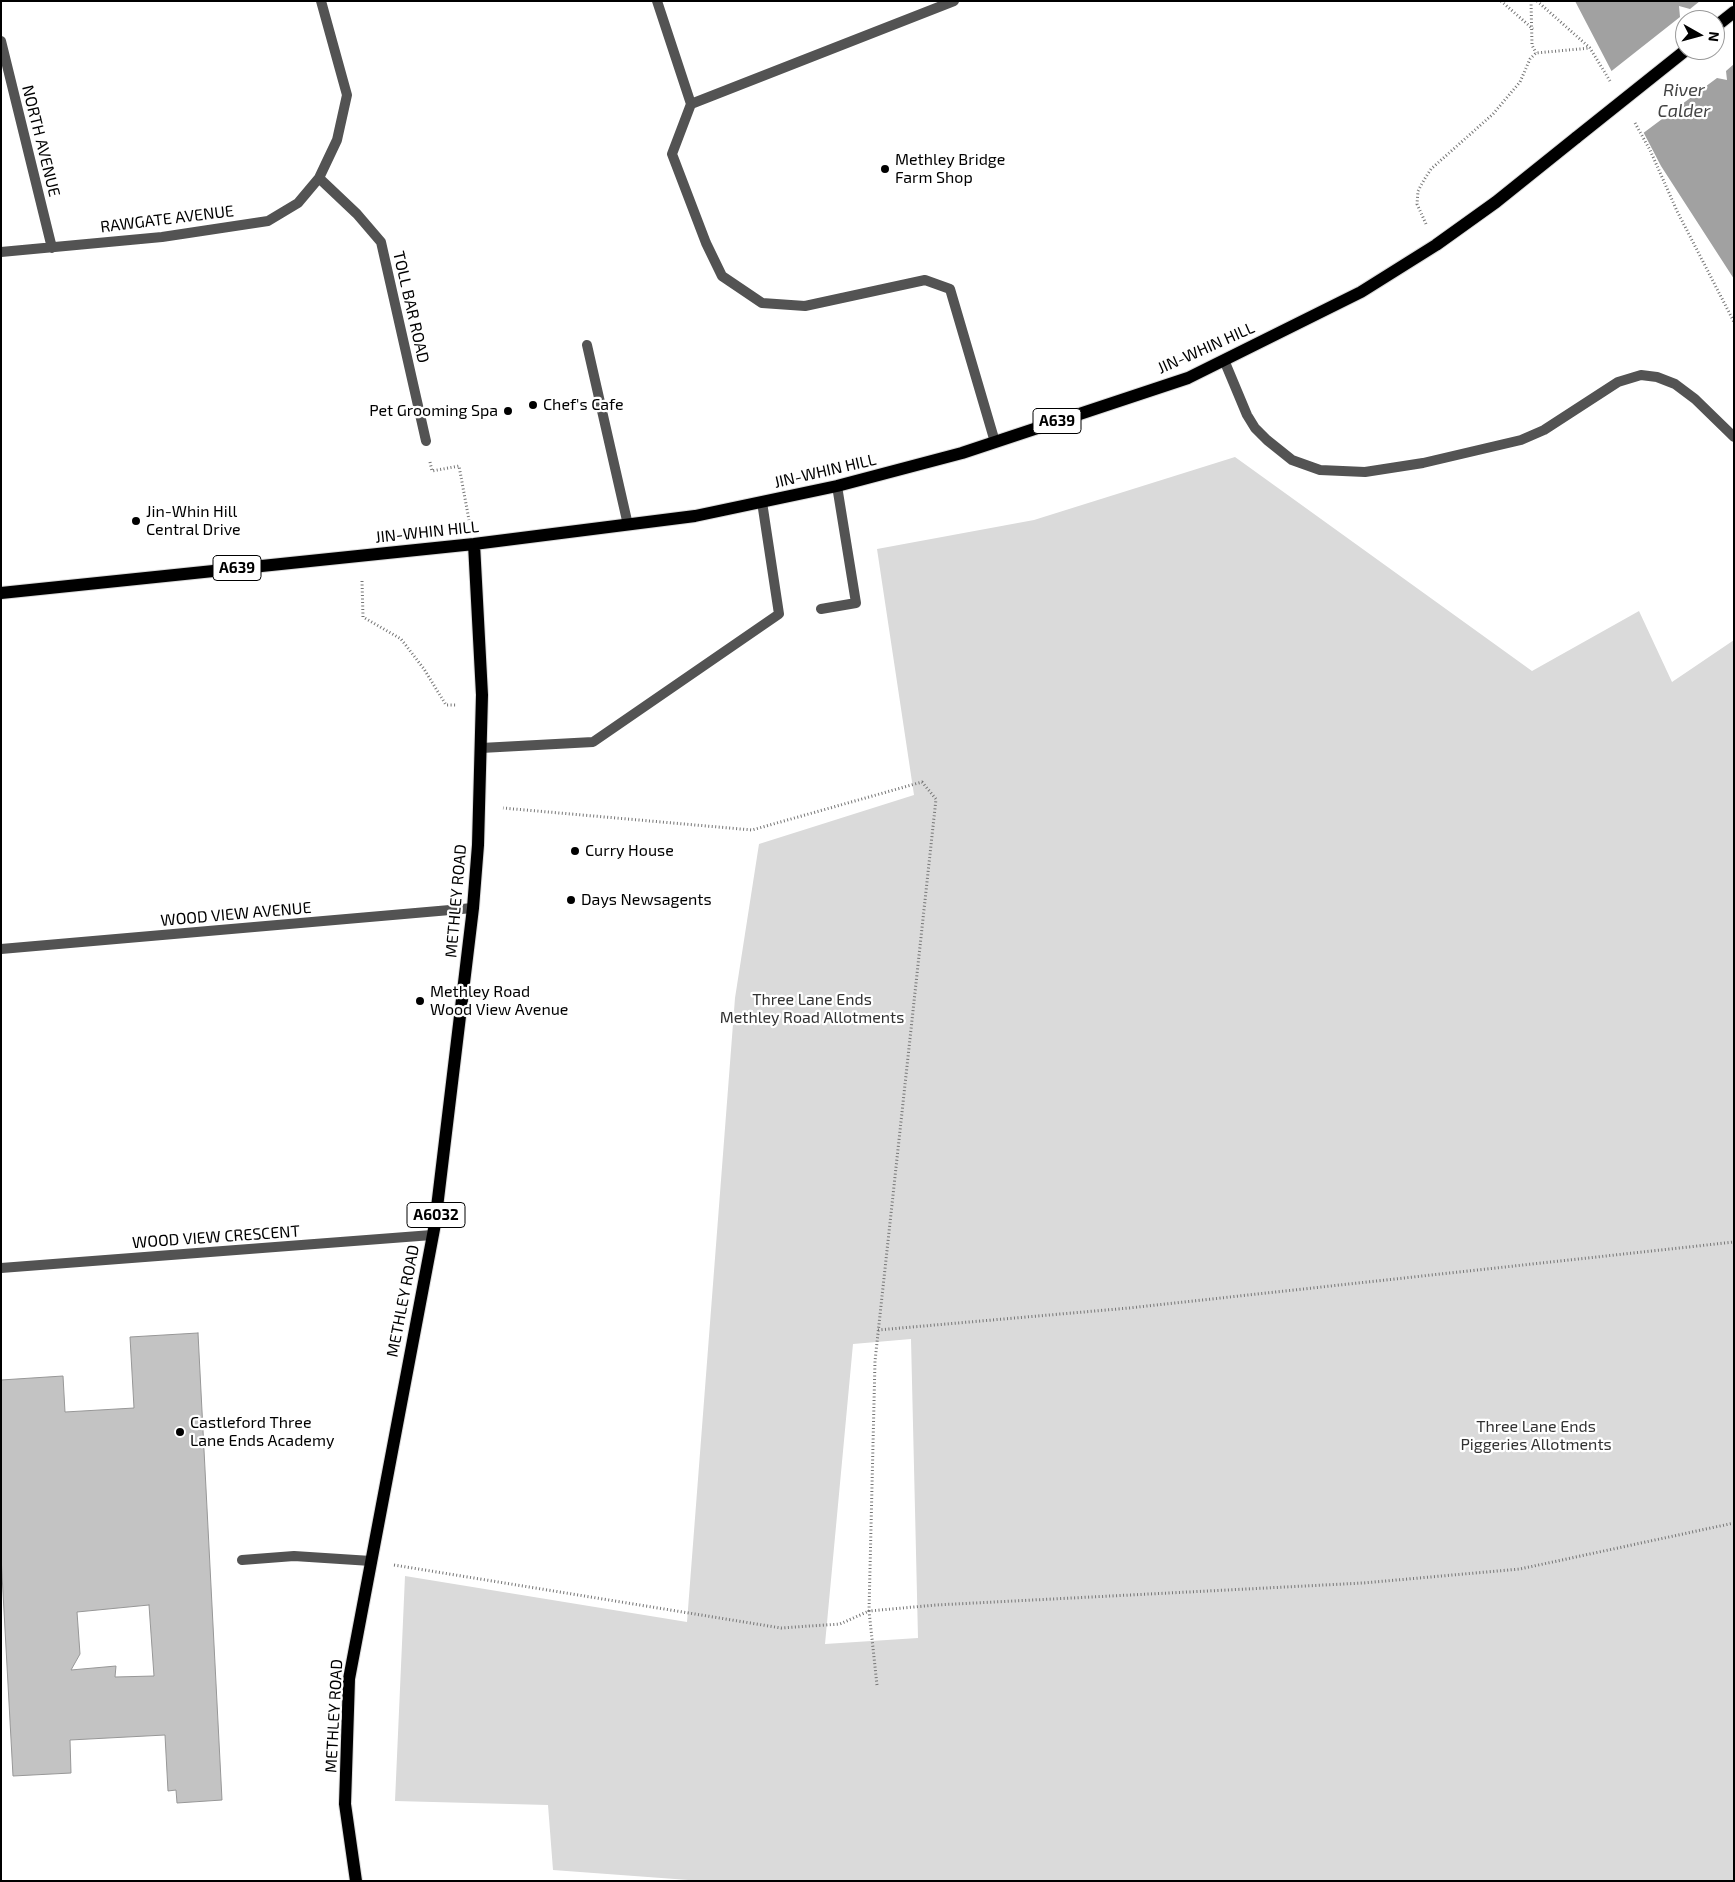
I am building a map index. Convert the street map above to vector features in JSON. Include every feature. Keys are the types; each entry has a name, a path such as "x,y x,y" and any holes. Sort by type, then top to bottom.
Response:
{"main road":[{"name":"JIN-WHIN HILL","path":"1,592 474,544 695,516 838,486 995,442 1188,378 1361,292 1436,245 1496,202 1675,59"},
{"name":"METHLEY ROAD","path":"356,1881 345,1804 349,1679 432,1235 473,908 482,706 474,544"}],"street":[{"path":"319,178 337,140 347,95 321,1"},
{"path":"657,1 691,104 672,154 706,243 722,276 762,303 804,306 925,280 950,289 995,442"},
{"path":"691,104 954,1"},
{"name":"NORTH AVENUE","path":"1,41 52,248"},
{"name":"RAWGATE AVENUE","path":"1,252 162,237 268,220 298,203 319,178"},
{"name":"TOLL BAR ROAD","path":"319,178 357,214 381,242 426,442"},
{"path":"587,345 628,525"},
{"path":"1224,360 1247,415 1255,428 1292,460 1320,470 1365,472 1441,459 1521,440 1544,430 1618,382 1641,375 1657,377 1675,384 1695,399 1734,437"},
{"path":"821,609 856,603 838,486"},
{"path":"481,748 593,742 779,614 762,502"},
{"name":"WOOD VIEW AVENUE","path":"1,949 473,908"},
{"name":"WOOD VIEW CRESCENT","path":"1,1268 432,1235"},
{"path":"242,1560 294,1556 371,1561"}],"path":[{"path":"1502,1 1533,30"},
{"path":"1531,1 1532,45 1536,53"},
{"path":"1537,1 1590,48 1610,82"},
{"path":"1436,245 1417,204 1421,186 1431,169 1493,114 1520,82 1530,59 1536,53 1590,48"},
{"path":"1630,116 1650,150 1677,211 1734,322"},
{"path":"426,442 432,471 459,466 474,544"},
{"path":"362,555 363,617 401,639 424,669 446,705 482,706"},
{"path":"479,806 752,830 922,782 936,799 875,1361 869,1611 877,1685"},
{"path":"878,1330 1129,1308 1734,1242"},
{"path":"371,1561 781,1628 840,1624 869,1611 936,1605 1363,1583 1520,1569 1734,1523"}],"green space":[{"path":"1235,457 1532,671 1639,611 1672,682 1734,640 1734,1881 702,1881 553,1870 548,1805 395,1801 405,1576 687,1622 735,998 759,844 914,795 877,549 1034,520","holes":["911,1339 918,1638 825,1644 853,1344"]}],"water":[{"name":"River Calder","path":"1575,1 1734,1 1734,279 1661,166"}],"pier":[{"path":"1700,1 1734,1 1734,64 1726,71 1727,80 1717,78 1642,134 1609,73 1675,21 1675,60 1725,60 1725,10 1679,10 1679,6 1690,9"}],"building":[{"path":"198,1333 222,1800 177,1803 176,1790 168,1791 165,1735 70,1740 71,1773 13,1776 1,1556 1,1380 63,1376 65,1412 134,1408 130,1337","holes":["149,1605 154,1676 115,1677 116,1666 71,1670 80,1654 77,1612"]}],"place":[{"name":"Methley Bridge Farm Shop","path":"885,169"},
{"name":"Chef's Cafe","path":"533,405"},
{"name":"Pet Grooming Spa","path":"508,411"},
{"name":"Jin-Whin Hill Central Drive","path":"136,521"},
{"name":"Curry House","path":"575,851"},
{"name":"Days Newsagents","path":"571,900"},
{"name":"Methley Road Wood View Avenue","path":"420,1001"},
{"name":"Castleford Three Lane Ends Academy","path":"180,1432"}],"park label":[{"name":"Three Lane Ends Methley Road Allotments","path":"812,1009"},
{"name":"Three Lane Ends Piggeries Allotments","path":"1536,1436"}]}
